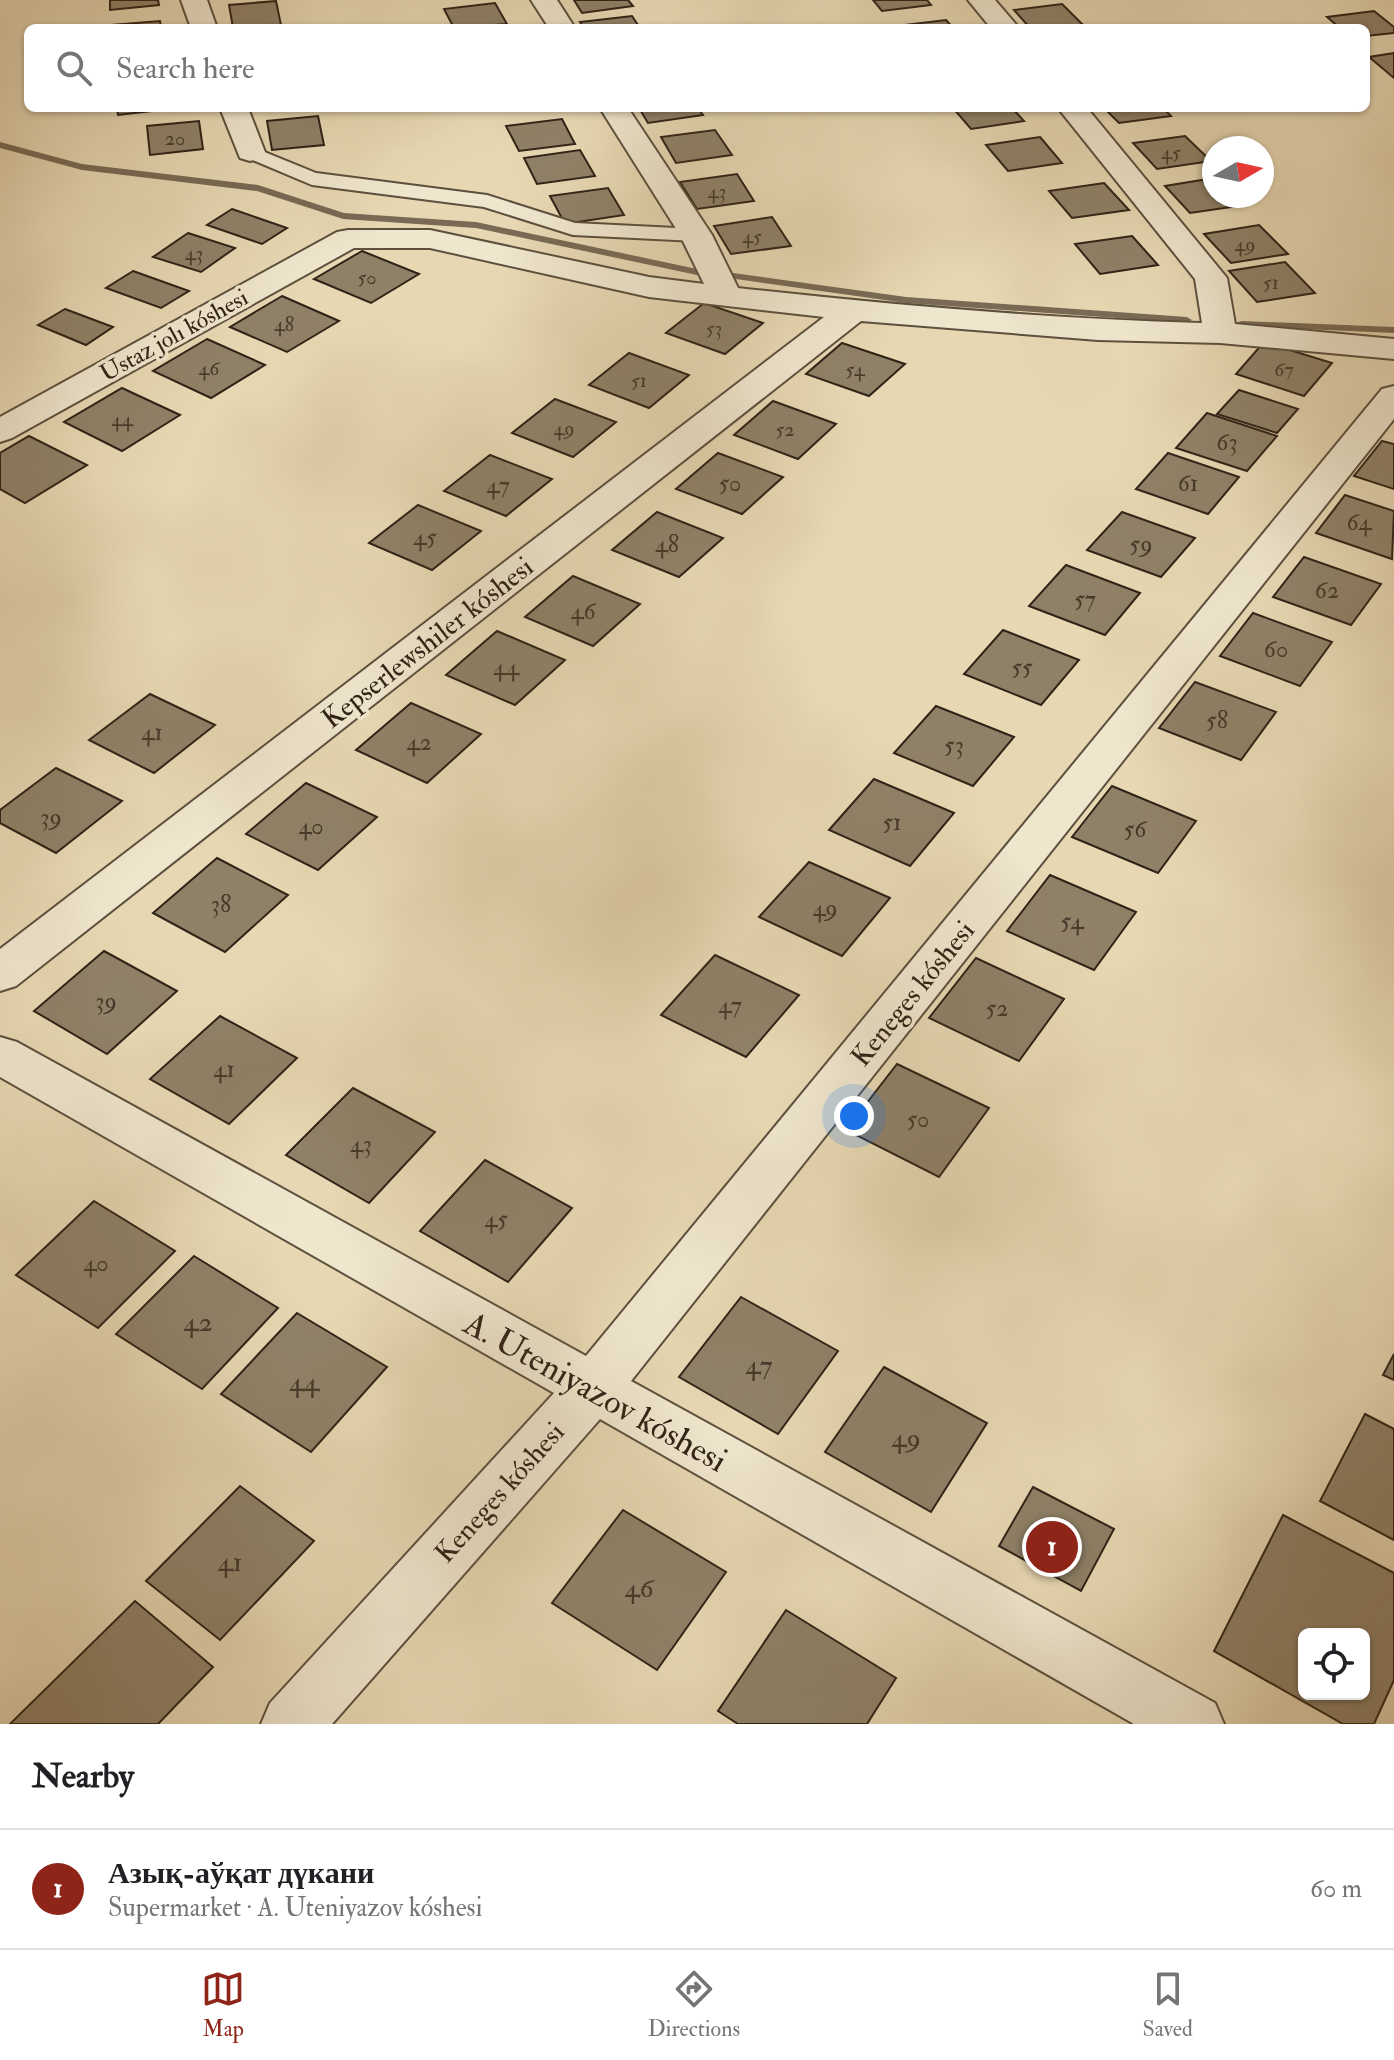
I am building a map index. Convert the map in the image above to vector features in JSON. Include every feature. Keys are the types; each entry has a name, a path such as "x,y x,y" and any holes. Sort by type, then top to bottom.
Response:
{"street":[{"path":"194,0 203,24"},
{"path":"544,0 559,24"},
{"path":"981,0 1002,24"},
{"path":"235,112 250,152"},
{"path":"617,112 696,235 726,296 1098,330 1220,333 1394,349"},
{"path":"1075,112 1211,278 1220,333"},
{"name":"Ustaz jolı kóshesi","path":"0,431 348,239 430,239 649,287 726,296"},
{"name":"Kepserlewshiler kóshesi","path":"0,974 854,310"},
{"name":"Keneges kóshesi","path":"292,1724 592,1389 1394,396"},
{"name":"A. Uteniyazov kóshesi","path":"0,1055 1193,1724"}],"lane":[{"path":"250,152 312,179 487,201 573,229 696,235"}],"building":[{"path":"110,0 158,0 159,5 110,10"},
{"path":"574,0 628,0 633,6 582,13"},
{"path":"873,0 927,0 931,5 882,11"},
{"path":"276,1 281,24 232,24 229,5"},
{"path":"495,3 507,24 452,24 444,9"},
{"path":"1062,4 1082,24 1026,24 1014,10"},
{"path":"1374,11 1394,27 1394,33 1370,36 1370,24 1335,24 1327,17"},
{"path":"632,16 637,24 581,24 580,22"},
{"path":"946,20 950,24 913,24"},
{"path":"160,21 160,24 124,24"},
{"path":"1394,53 1394,78 1370,58"},
{"path":"641,112 701,112 703,115 648,123"},
{"path":"956,112 1016,112 1024,121 971,129"},
{"path":"1108,112 1167,112 1171,116 1119,123"},
{"path":"318,116 324,145 272,150 267,121"},
{"path":"562,119 575,144 519,151 506,126"},
{"path":"199,121 203,149 150,155 147,126"},
{"path":"715,130 732,155 676,163 661,137"},
{"path":"1185,136 1202,152 1202,162 1157,169 1133,143"},
{"path":"1040,137 1062,163 1008,171 986,145"},
{"path":"580,150 595,176 537,184 524,158"},
{"path":"737,174 754,201 697,209 680,182"},
{"path":"1202,180 1202,208 1224,208 1190,213 1165,186"},
{"path":"1104,183 1129,210 1072,218 1049,191"},
{"path":"608,188 624,215 565,224 550,196"},
{"path":"232,209 287,228 262,244 207,225"},
{"path":"772,217 791,246 731,254 714,226"},
{"path":"1259,225 1288,254 1231,263 1204,234"},
{"path":"188,233 235,248 201,272 153,257"},
{"path":"1132,236 1158,265 1100,274 1075,244"},
{"path":"362,251 419,274 371,303 314,279"},
{"path":"1285,262 1315,293 1257,302 1229,271"},
{"path":"133,271 189,291 161,308 106,288"},
{"path":"282,296 339,321 287,352 230,327"},
{"path":"704,303 763,323 725,354 666,333"},
{"path":"65,309 113,327 86,345 38,325"},
{"path":"207,339 265,365 211,398 153,371"},
{"path":"1264,342 1332,363 1304,396 1236,374"},
{"path":"842,343 905,364 869,396 806,374"},
{"path":"629,353 689,375 649,408 589,385"},
{"path":"122,388 180,415 122,451 64,422"},
{"path":"1239,390 1298,409 1277,433 1217,414"},
{"path":"555,399 616,422 573,457 512,433"},
{"path":"773,401 836,424 798,459 734,435"},
{"path":"1207,413 1277,436 1247,471 1176,448"},
{"path":"29,436 87,465 25,503 0,489 0,453"},
{"path":"1382,441 1394,444 1394,489 1354,476"},
{"path":"718,453 783,477 742,514 676,489"},
{"path":"1168,453 1239,477 1208,514 1136,489"},
{"path":"490,455 552,479 506,516 444,491"},
{"path":"1345,495 1394,511 1392,559 1316,533"},
{"path":"418,505 481,531 432,570 369,543"},
{"path":"657,512 723,538 679,577 612,550"},
{"path":"1122,512 1195,538 1161,577 1087,550"},
{"path":"1304,557 1381,584 1351,625 1273,597"},
{"path":"1066,565 1140,593 1105,635 1029,606"},
{"path":"573,576 640,604 593,646 525,617"},
{"path":"1253,613 1332,642 1300,686 1220,656"},
{"path":"1003,630 1079,660 1041,705 964,674"},
{"path":"497,631 565,660 515,705 446,675"},
{"path":"1195,682 1276,712 1241,760 1159,728"},
{"path":"150,694 215,725 154,773 89,740"},
{"path":"411,703 481,734 427,783 356,750"},
{"path":"936,706 1014,737 973,786 894,753"},
{"path":"56,768 122,801 56,853 0,823 0,810"},
{"path":"874,779 954,813 910,866 829,830"},
{"path":"306,783 377,817 318,870 246,834"},
{"path":"1112,786 1196,821 1158,873 1072,837"},
{"path":"217,858 288,895 225,952 153,913"},
{"path":"809,862 890,898 842,956 759,917"},
{"path":"1050,875 1136,912 1094,970 1007,931"},
{"path":"104,951 177,991 107,1054 34,1011"},
{"path":"715,955 799,995 746,1057 661,1015"},
{"path":"976,958 1064,999 1019,1061 929,1018"},
{"path":"220,1016 297,1058 229,1124 150,1079"},
{"path":"897,1064 989,1108 939,1177 846,1130"},
{"path":"353,1088 435,1132 369,1203 286,1155"},
{"path":"485,1160 572,1208 508,1282 420,1231"},
{"path":"94,1201 175,1251 98,1328 16,1275"},
{"path":"194,1256 278,1308 202,1389 116,1334"},
{"path":"741,1297 838,1351 778,1434 679,1377"},
{"path":"297,1313 387,1367 311,1452 221,1394"},
{"path":"1394,1354 1394,1380 1383,1375"},
{"path":"884,1367 987,1423 931,1512 825,1452"},
{"path":"1365,1414 1394,1429 1394,1540 1320,1501"},
{"path":"240,1486 314,1541 220,1640 146,1581"},
{"path":"1033,1487 1114,1529 1081,1591 999,1546"},
{"path":"623,1510 726,1572 657,1670 552,1603"},
{"path":"1283,1515 1394,1573 1394,1680 1374,1724 1343,1724 1301,1700 1370,1700 1370,1628 1298,1628 1298,1699 1214,1651"},
{"path":"135,1601 213,1667 158,1724 10,1724"},
{"path":"786,1610 896,1678 867,1724 738,1724 718,1711"}],"waterway":[{"path":"0,145 82,167 258,188 343,216 476,225 697,272"},
{"path":"733,276 906,300 1187,320"},
{"path":"1242,324 1394,330"}],"place":[{"name":"Азық-аўқат дүкани","path":"1052,1547"}]}
